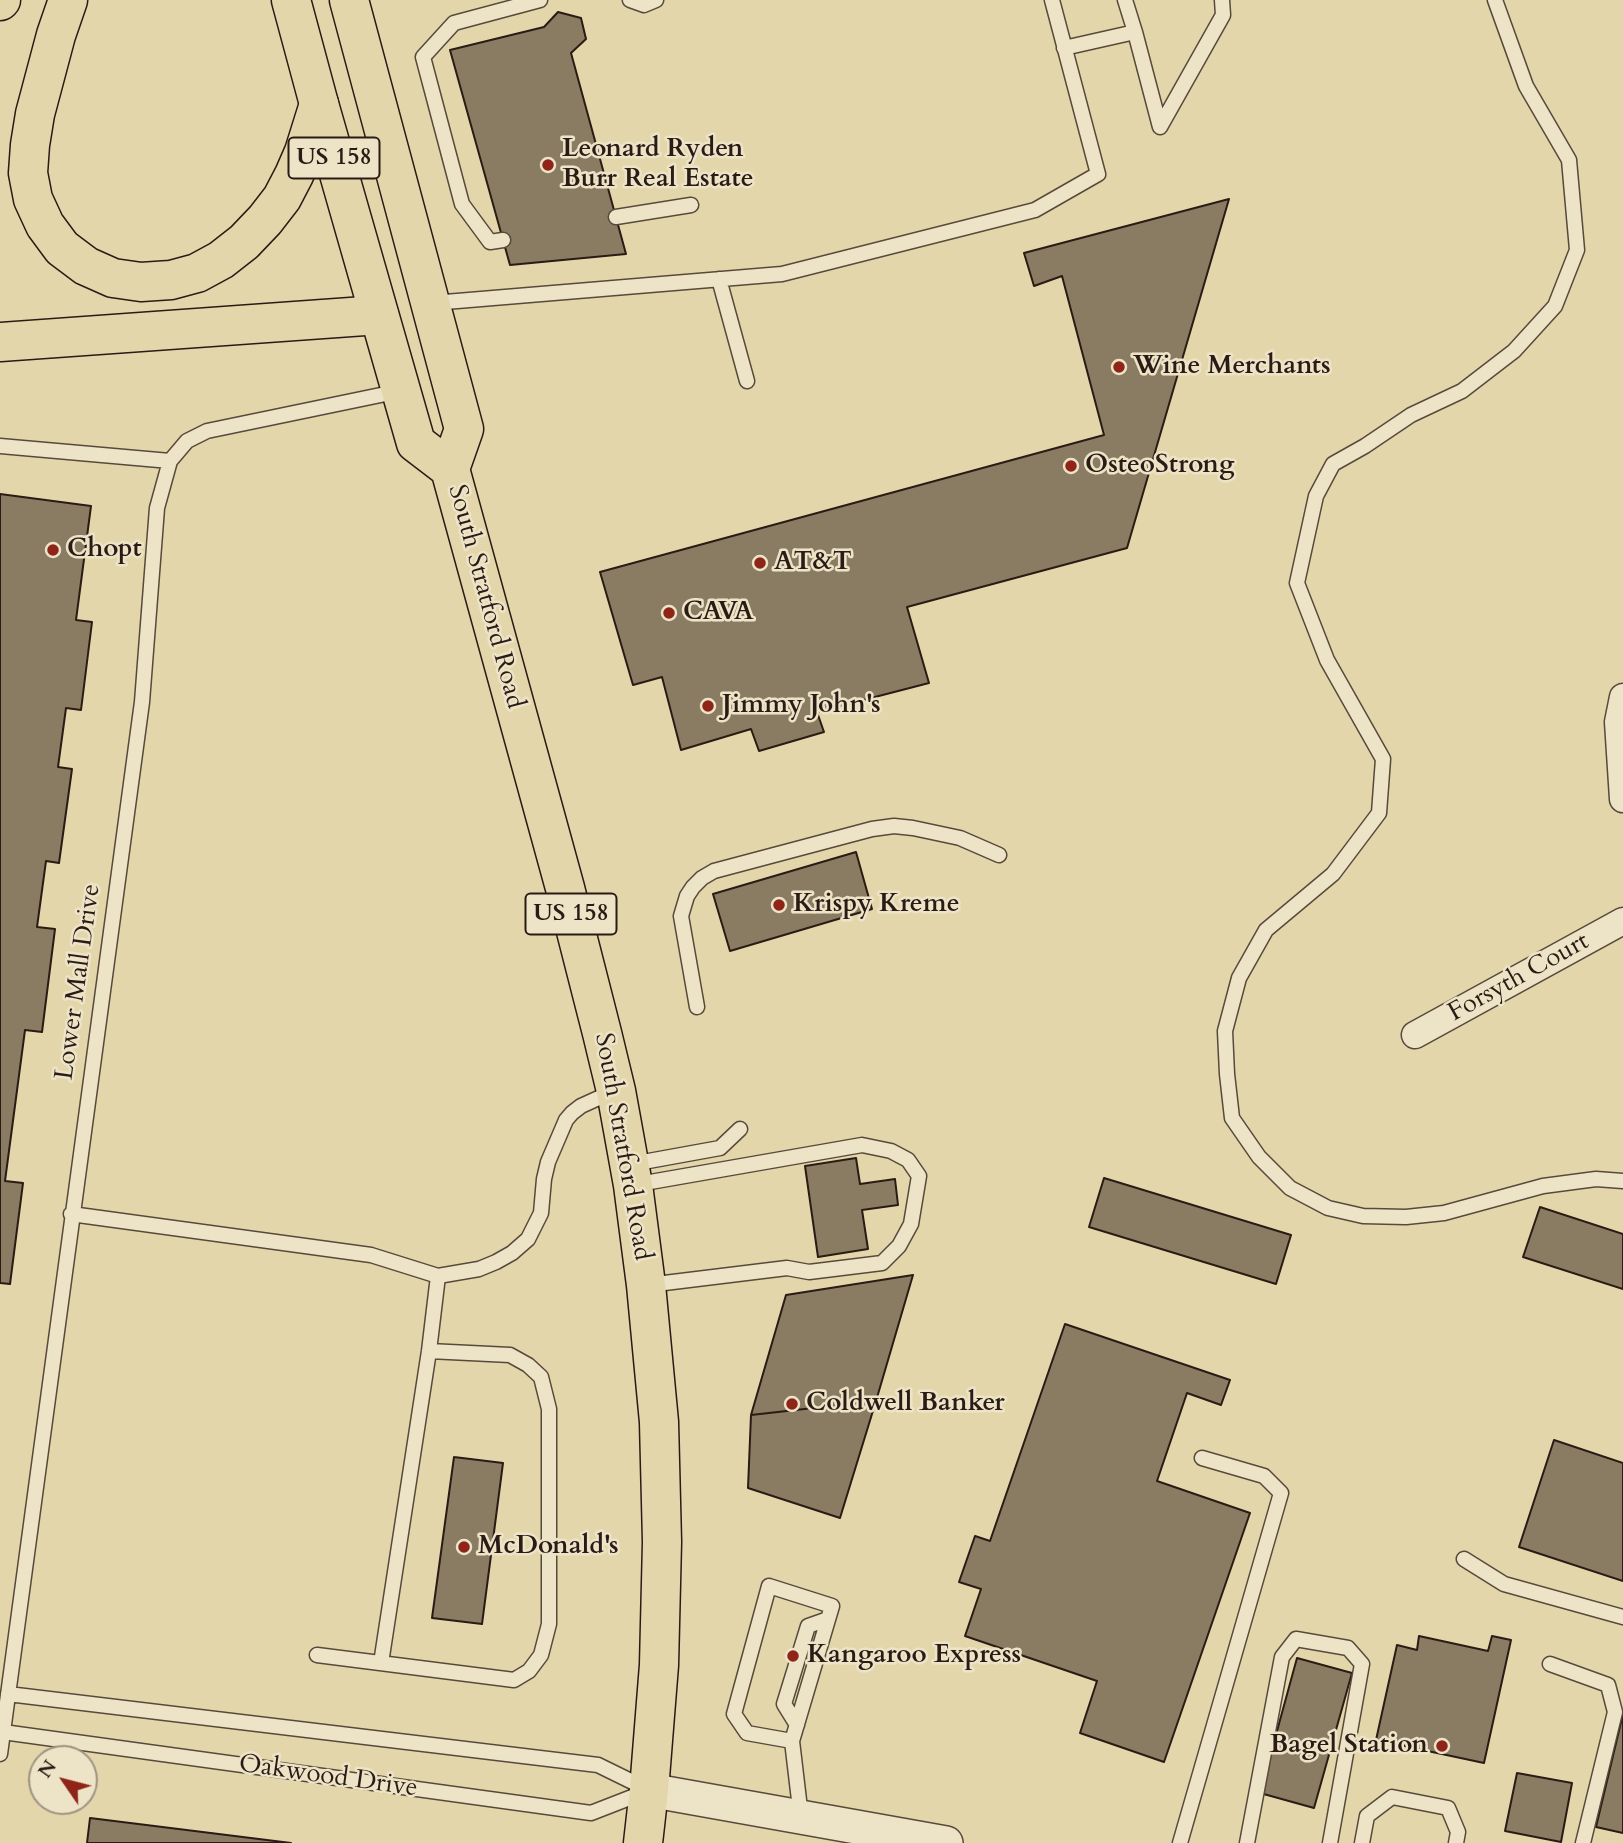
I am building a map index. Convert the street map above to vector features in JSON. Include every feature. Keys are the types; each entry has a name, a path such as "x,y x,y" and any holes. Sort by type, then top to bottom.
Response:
{"main road":[{"path":"68,0 35,114 28,173 33,199 44,225 62,248 86,266 113,278 141,282 197,273 221,260 244,242 282,198 304,152 319,104"},
{"name":"South Stratford Road","path":"291,0 416,443 450,469"},
{"name":"South Stratford Road","path":"349,0 464,429 450,469 565,888 615,1091 631,1174 646,1285 659,1422 662,1542 659,1665 643,1843"},
{"path":"0,342 379,315 430,303"}],"street":[{"path":"1623,697 1618,722 1623,799"},
{"name":"Forsyth Court","path":"1415,1035 1623,921"},
{"name":"Oakwood Drive","path":"649,1790 943,1843"}],"lane":[{"path":"503,240 490,242 462,204 423,57 454,23 540,0"},
{"path":"630,0 644,5 656,0"},
{"path":"430,303 782,274 1035,209 1098,174 1052,0"},
{"path":"1125,0 1160,127 1223,15 1222,0"},
{"path":"1495,0 1526,86 1570,160 1577,250 1555,306 1514,351 1462,391 1411,415 1333,464 1316,496 1297,583 1327,660 1383,759 1379,813 1333,874 1266,930 1240,978 1225,1031 1227,1074 1232,1118 1259,1157 1290,1188 1328,1208 1363,1216 1406,1217 1444,1213 1543,1186 1596,1179 1623,1181"},
{"path":"1064,48 1135,32"},
{"path":"616,217 691,205"},
{"path":"719,279 747,381"},
{"path":"0,446 170,461 187,441 207,431 401,391"},
{"name":"Lower Mall Drive","path":"0,1754 142,702 157,508 170,461"},
{"path":"697,1007 681,916 687,896 702,878 714,872 894,826 960,838 999,855"},
{"path":"71,1214 371,1255 438,1276 479,1269 521,1247 528,1239 541,1213 548,1162 566,1120 582,1106 615,1091"},
{"path":"631,1174 720,1148 740,1129"},
{"path":"631,1174 862,1145 891,1151 908,1160 919,1177 911,1224 899,1246 882,1263 809,1272 787,1268 646,1285"},
{"path":"381,1663 438,1276"},
{"path":"317,1655 514,1679 529,1671 541,1655 549,1624 549,1409 541,1377 510,1354 429,1351"},
{"path":"1180,1843 1281,1493 1264,1476 1202,1458"},
{"path":"1464,1559 1504,1584 1623,1617"},
{"path":"792,1741 747,1733 734,1714 769,1586 832,1606 792,1741 801,1817"},
{"path":"1247,1843 1282,1657 1296,1639 1348,1648 1362,1664 1330,1843"},
{"path":"1550,1664 1608,1685 1615,1712 1583,1843"},
{"name":"Oakwood Drive","path":"8,1694 598,1765 649,1790"},
{"name":"Oakwood Drive","path":"3,1732 591,1813 649,1790"},
{"path":"1362,1843 1367,1816 1392,1797 1448,1808 1458,1832 1456,1843"}],"building":[{"path":"558,12 581,18 586,39 571,53 626,254 510,265 450,50 544,27"},
{"path":"1229,199 1127,548 907,607 929,683 817,712 824,732 759,751 751,729 681,750 662,677 633,685 600,572 1104,435 1062,276 1034,286 1024,253"},
{"path":"0,494 91,506 76,620 92,622 81,710 66,708 58,767 72,769 59,863 46,861 37,927 55,929 42,1032 25,1030 5,1181 23,1183 10,1284 0,1283"},
{"path":"856,852 872,909 730,951 713,894"},
{"path":"856,1158 860,1184 895,1179 898,1205 862,1210 868,1249 818,1257 805,1166"},
{"path":"1104,1178 1291,1235 1276,1284 1089,1227"},
{"path":"1540,1207 1623,1234 1623,1289 1523,1257"},
{"path":"913,1275 876,1401 751,1415 786,1295"},
{"path":"1065,1324 1230,1380 1221,1405 1187,1393 1157,1481 1250,1513 1164,1762 1080,1733 1097,1681 965,1636 981,1589 959,1582 975,1536 990,1541"},
{"path":"876,1401 840,1518 748,1488 751,1415"},
{"path":"1554,1440 1623,1463 1623,1581 1519,1547"},
{"path":"454,1457 503,1463 482,1624 432,1618"},
{"path":"1419,1636 1488,1651 1492,1636 1511,1640 1484,1763 1376,1740 1397,1645 1417,1650"},
{"path":"1297,1658 1352,1673 1314,1808 1260,1793"},
{"path":"1623,1714 1623,1833 1596,1827"},
{"path":"1517,1773 1572,1783 1561,1842 1505,1831"},
{"path":"90,1818 291,1843 87,1843"}],"place":[{"name":"Leonard Ryden Burr Real Estate","path":"548,165"},
{"name":"Wine Merchants","path":"1119,367"},
{"name":"OsteoStrong","path":"1071,466"},
{"name":"Chopt","path":"53,550"},
{"name":"AT&T","path":"760,563"},
{"name":"CAVA","path":"669,613"},
{"name":"Jimmy John's","path":"708,706"},
{"name":"Krispy Kreme","path":"779,905"},
{"name":"Coldwell Banker","path":"792,1404"},
{"name":"McDonald's","path":"464,1547"},
{"name":"Kangaroo Express","path":"793,1656"},
{"name":"Bagel Station","path":"1442,1746"}]}
